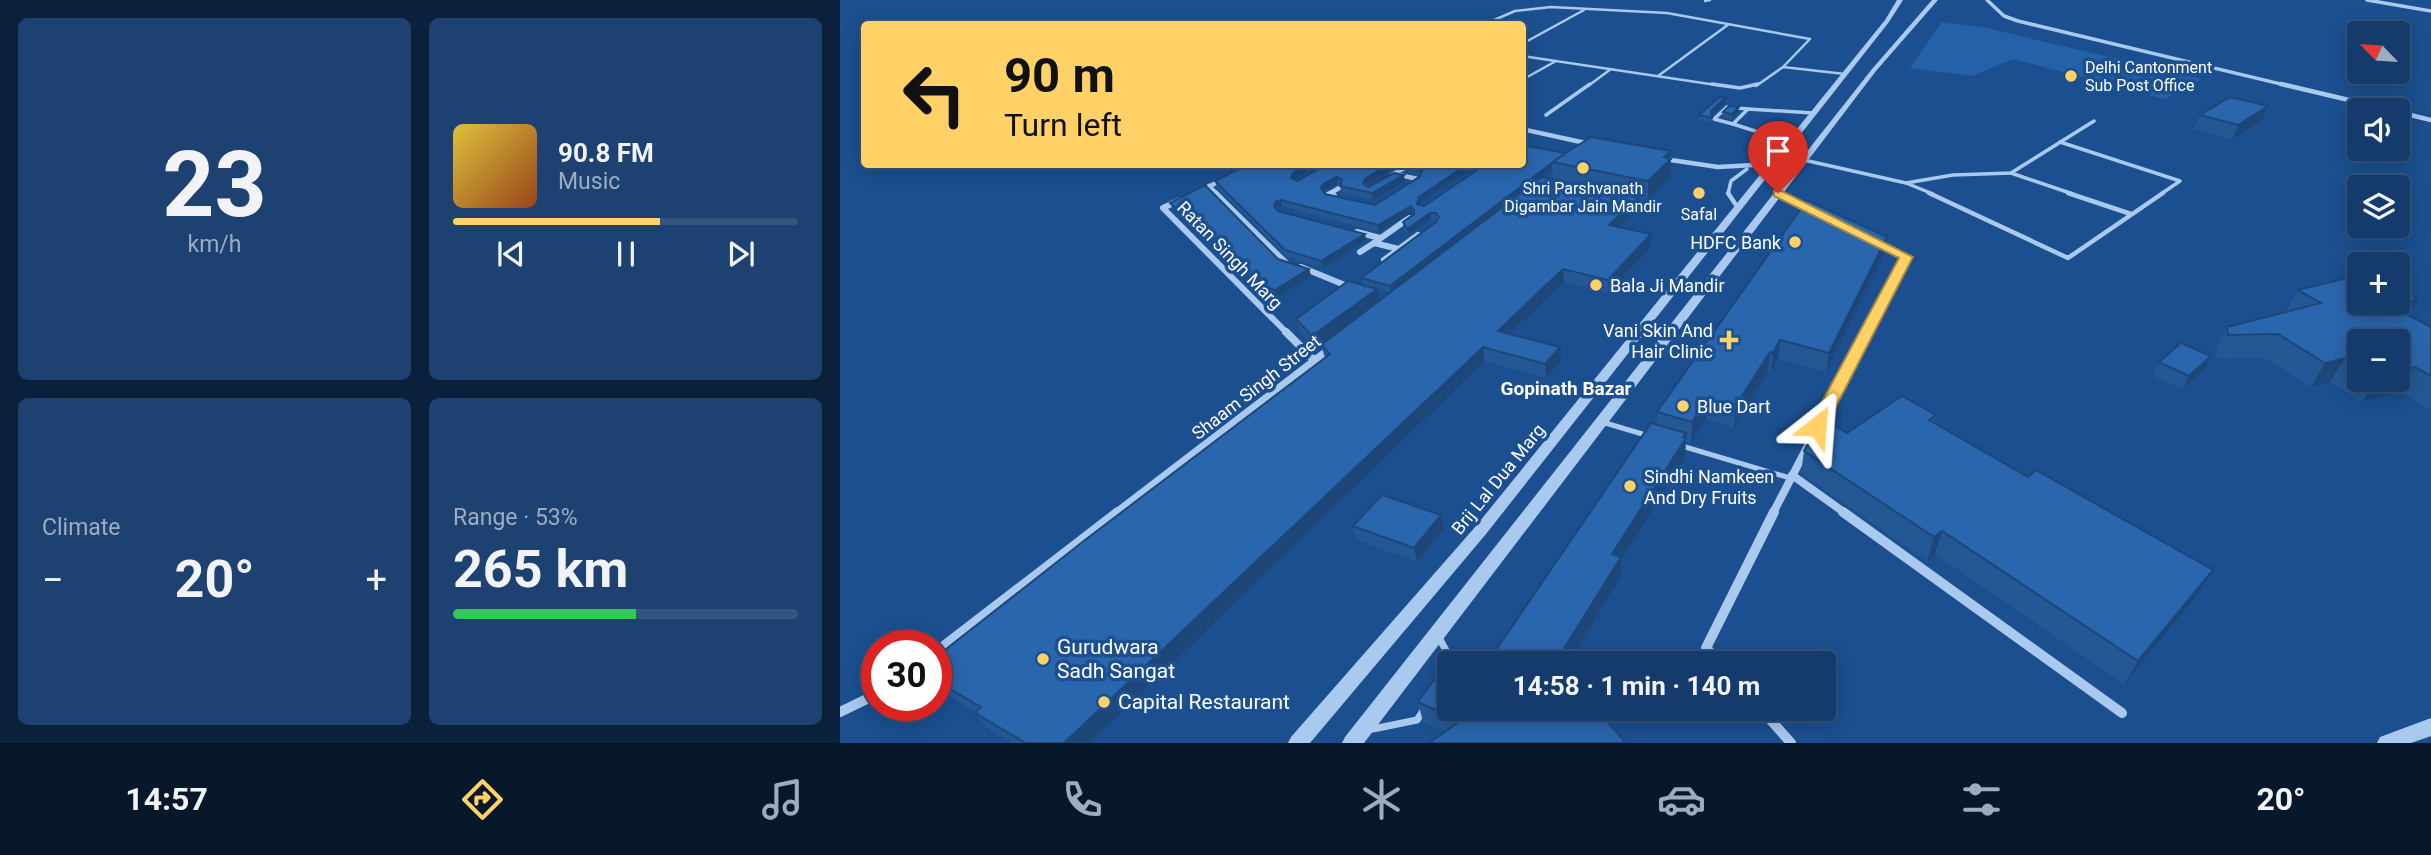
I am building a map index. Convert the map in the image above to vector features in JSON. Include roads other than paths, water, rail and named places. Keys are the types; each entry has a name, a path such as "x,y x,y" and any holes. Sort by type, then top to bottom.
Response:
{"street":[{"name":"Brij Lal Dua Marg","path":"1298,743 1481,530 1845,74 1900,0"},
{"path":"1352,743 1804,159 1874,70 1935,0"},
{"path":"1987,0 2004,16 2018,21 2347,100"},
{"path":"2367,0 2431,11"},
{"path":"2410,115 2431,120"},
{"path":"1526,131 1593,144 1584,150"},
{"path":"1654,157 1691,165 1747,169 1772,164"},
{"path":"1386,179 1403,168"},
{"path":"1394,174 1418,179 1407,186"},
{"name":"Ratan Singh Marg","path":"1197,192 1231,175"},
{"path":"1209,186 1284,262 1320,273 1360,290"},
{"path":"1339,188 1328,195 1339,198"},
{"path":"1778,193 1813,211"},
{"name":"Ratan Singh Marg","path":"1186,197 1163,208 1315,361"},
{"path":"1621,200 1648,206"},
{"path":"1360,252 1410,218"},
{"path":"1343,229 1399,249"},
{"path":"1384,260 1425,230"},
{"path":"1709,651 1706,648 1791,477 1907,257 1872,239"},
{"name":"Shaam Singh Street","path":"952,640 1337,344"},
{"path":"1791,477 2122,713"},
{"path":"840,712 861,702"},
{"path":"1771,721 1791,743"},
{"path":"2387,743 2431,727"}],"lane":[{"path":"1705,1 1710,0"},
{"path":"1492,21 1520,9 1542,7 1667,13 1810,39 1783,67 1749,88 1526,57"},
{"path":"1526,42 1587,9"},
{"path":"1658,76 1729,24"},
{"path":"1526,78 1556,61"},
{"path":"1783,67 1845,74"},
{"path":"1546,115 1611,69"},
{"path":"1790,142 1714,119 1727,107 1813,113"},
{"path":"1733,124 1748,109"},
{"path":"2011,173 2094,121"},
{"path":"1804,159 1906,183 1972,211 2068,258 2180,181 2060,142"},
{"path":"1738,208 1728,194 1731,181 1747,169"},
{"path":"1906,183 1953,175 2011,173 2131,215"},
{"path":"1602,422 1652,437"},
{"path":"1677,444 1791,477"},
{"path":"1437,634 1446,651"},
{"path":"1361,731 1416,720 1430,701"}],"place":[{"name":"Delhi Cantonment Sub Post Office","path":"2071,76"},
{"name":"Shri Parshvanath Digambar Jain Mandir","path":"1583,168"},
{"name":"Safal","path":"1699,193"},
{"name":"HDFC Bank","path":"1795,242"},
{"name":"Bala Ji Mandir","path":"1596,285"},
{"name":"Vani Skin And Hair Clinic","path":"1729,340"},
{"name":"Blue Dart","path":"1683,406"},
{"name":"Sindhi Namkeen And Dry Fruits","path":"1630,486"},
{"name":"Gurudwara Sadh Sangat","path":"1043,659"},
{"name":"Capital Restaurant","path":"1104,702"}],"district":[{"name":"Gopinath Bazar","path":"1566,388"}]}
